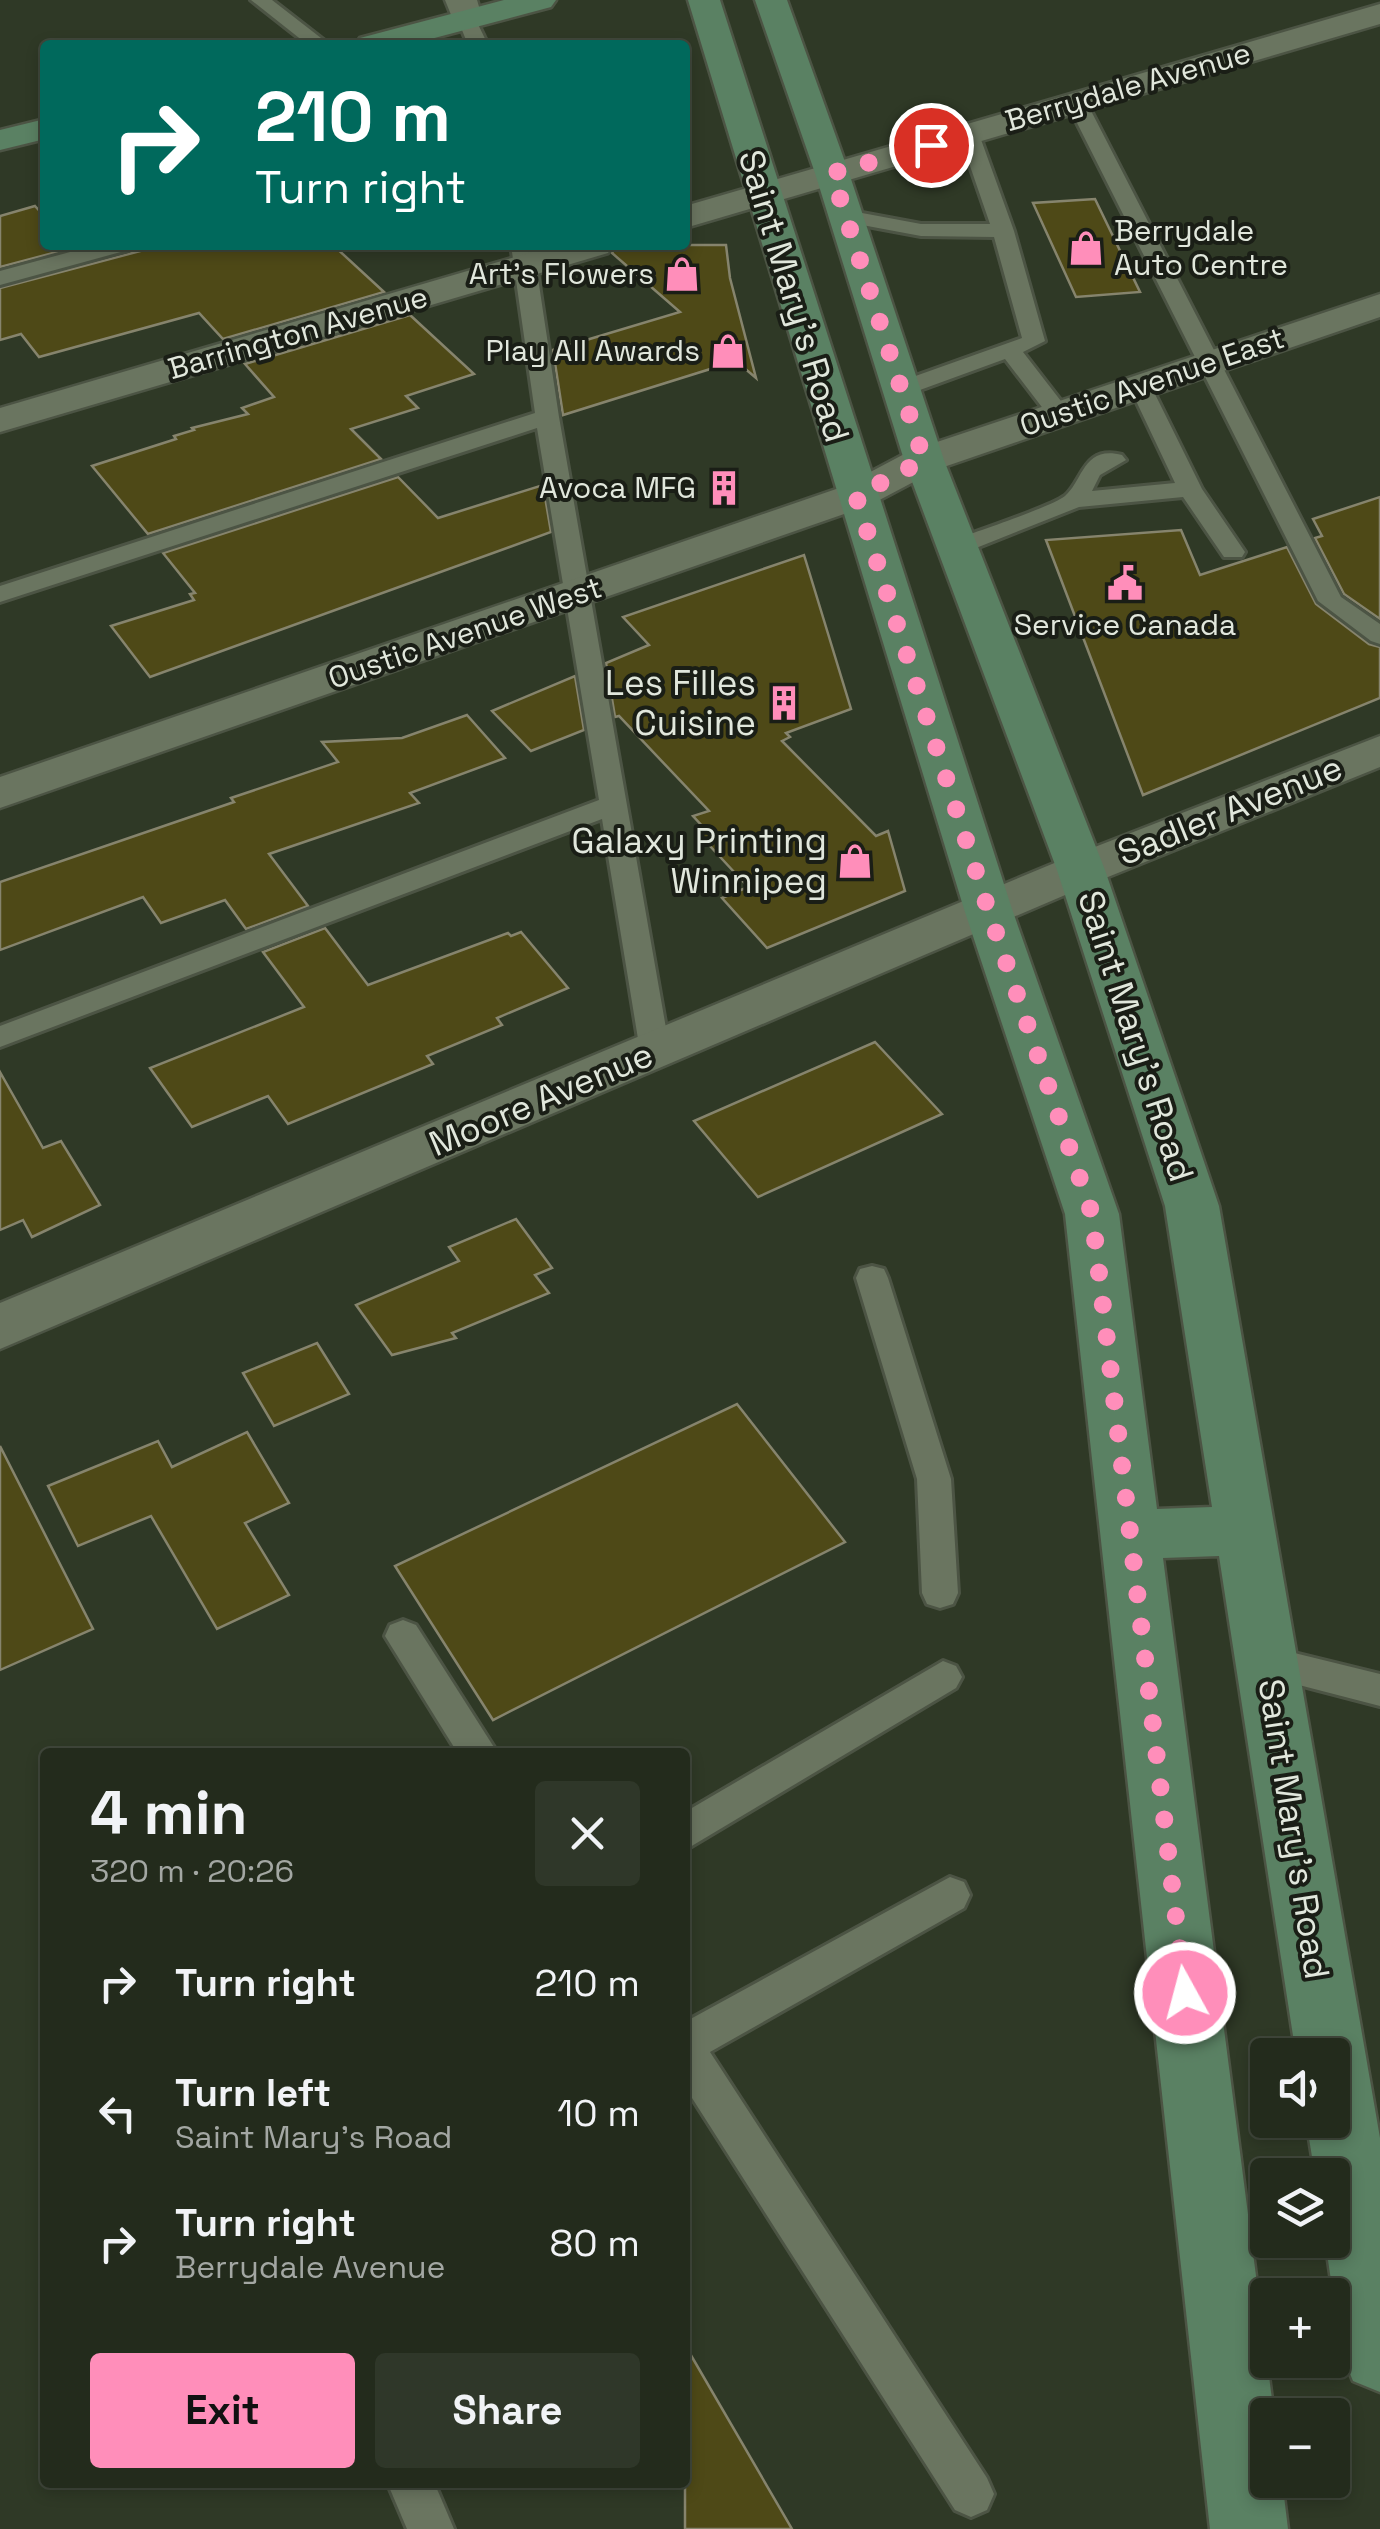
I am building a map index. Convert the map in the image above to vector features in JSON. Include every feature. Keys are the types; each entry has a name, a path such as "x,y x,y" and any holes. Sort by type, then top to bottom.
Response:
{"main road":[{"path":"392,40 540,0"},
{"name":"Saint Mary’s Road","path":"704,0 856,496 988,909 1092,1214 1249,2529"},
{"name":"Saint Mary’s Road","path":"771,0 924,460 1081,870 1192,1206 1328,2038"},
{"path":"0,140 40,130"},
{"path":"1130,1534 1245,1531"},
{"path":"1350,2116 1364,2158 1380,2354"}],"street":[{"name":"Berrydale Avenue","path":"762,194 839,195 969,134 1380,14"},
{"path":"690,216 762,194"},
{"name":"Barrington Avenue","path":"0,420 524,256 563,250"},
{"name":"Oustic Avenue East","path":"924,460 1380,305"},
{"name":"Oustic Avenue West","path":"0,793 856,496 924,460"},
{"name":"Sadler Avenue","path":"1081,870 1380,750"},
{"name":"Moore Avenue","path":"0,1327 1081,870"}],"lane":[{"path":"260,0 313,40"},
{"path":"1077,102 1331,600 1380,636"},
{"path":"901,389 1034,341 969,134"},
{"path":"839,195 922,230 1002,231"},
{"path":"0,278 102,250"},
{"path":"524,256 546,416 655,1051"},
{"path":"1010,350 1060,414"},
{"path":"1140,386 1190,489 1233,552"},
{"path":"0,594 546,416"},
{"path":"1142,450 1168,442"},
{"path":"1074,500 1091,470 1114,460"},
{"path":"957,547 1074,500 1190,489"},
{"path":"0,1038 614,804"},
{"path":"872,1278 934,1479 940,1593"},
{"path":"404,1636 475,1748"},
{"path":"1266,1662 1380,1690"},
{"path":"690,1830 943,1677"},
{"path":"690,2044 950,1895"},
{"path":"690,2055 971,2494"},
{"path":"413,2488 431,2529"}],"building":[{"name":"Berrydale Auto Centre","path":"1095,199 1140,292 1076,297 1033,203"},
{"path":"35,206 40,212 40,250 64,250 0,267 0,216"},
{"path":"726,245 730,278 756,378 736,361 563,415 553,350 680,312 612,253"},
{"path":"144,250 338,250 384,292 223,339 199,313 39,357 21,334 0,340 0,288"},
{"path":"410,315 474,374 406,396 418,408 351,429 381,459 148,534 92,466 176,439 174,436 192,428 248,414 242,408 274,397 245,364"},
{"path":"398,477 438,518 543,485 551,532 150,677 111,626 194,600 190,594 195,593 163,553"},
{"path":"1380,497 1380,619 1344,594 1315,538 1322,536 1313,519"},
{"path":"1181,530 1200,575 1287,547 1316,604 1369,644 1380,647 1380,698 1143,795 1046,540"},
{"path":"804,555 851,709 786,733 790,737 782,741 876,836 888,831 905,891 767,948 722,898 748,887 697,832 705,829 693,816 709,811 619,716 615,717 606,663 649,645 623,617"},
{"path":"575,676 584,730 531,751 492,711"},
{"path":"467,715 505,758 410,793 419,803 269,854 308,906 246,929 225,900 161,923 143,897 0,950 0,882 338,762 322,742 402,738"},
{"path":"325,928 368,985 508,933 511,936 521,932 568,988 497,1018 502,1025 427,1056 433,1064 288,1124 268,1096 192,1127 150,1068 304,1007 263,952"},
{"path":"875,1042 942,1114 758,1197 694,1121"},
{"path":"0,1072 43,1148 61,1141 100,1205 32,1237 23,1220 0,1230"},
{"path":"516,1219 552,1268 535,1275 549,1293 452,1333 456,1338 392,1355 356,1305 459,1261 449,1247"},
{"path":"317,1343 349,1394 274,1426 243,1373"},
{"path":"737,1404 845,1542 493,1720 395,1566"},
{"path":"247,1432 289,1503 245,1523 289,1595 217,1629 151,1516 78,1546 48,1486 158,1441 172,1467"},
{"path":"0,1446 93,1629 0,1670"},
{"path":"690,2354 792,2529 685,2529 685,2488 690,2488"}],"place":[{"name":"Berrydale Auto Centre","path":"1086,248"},
{"name":"Art's Flowers","path":"682,274"},
{"name":"Play All Awards","path":"728,351"},
{"name":"Avoca MFG","path":"724,488"},
{"name":"Service Canada","path":"1125,583"},
{"name":"Les Filles Cuisine","path":"784,703"},
{"name":"Galaxy Printing Winnipeg","path":"855,861"}],"route":[{"path":"931,145 832,173 924,460 856,496 988,909 1092,1214 1185,1993"}]}
